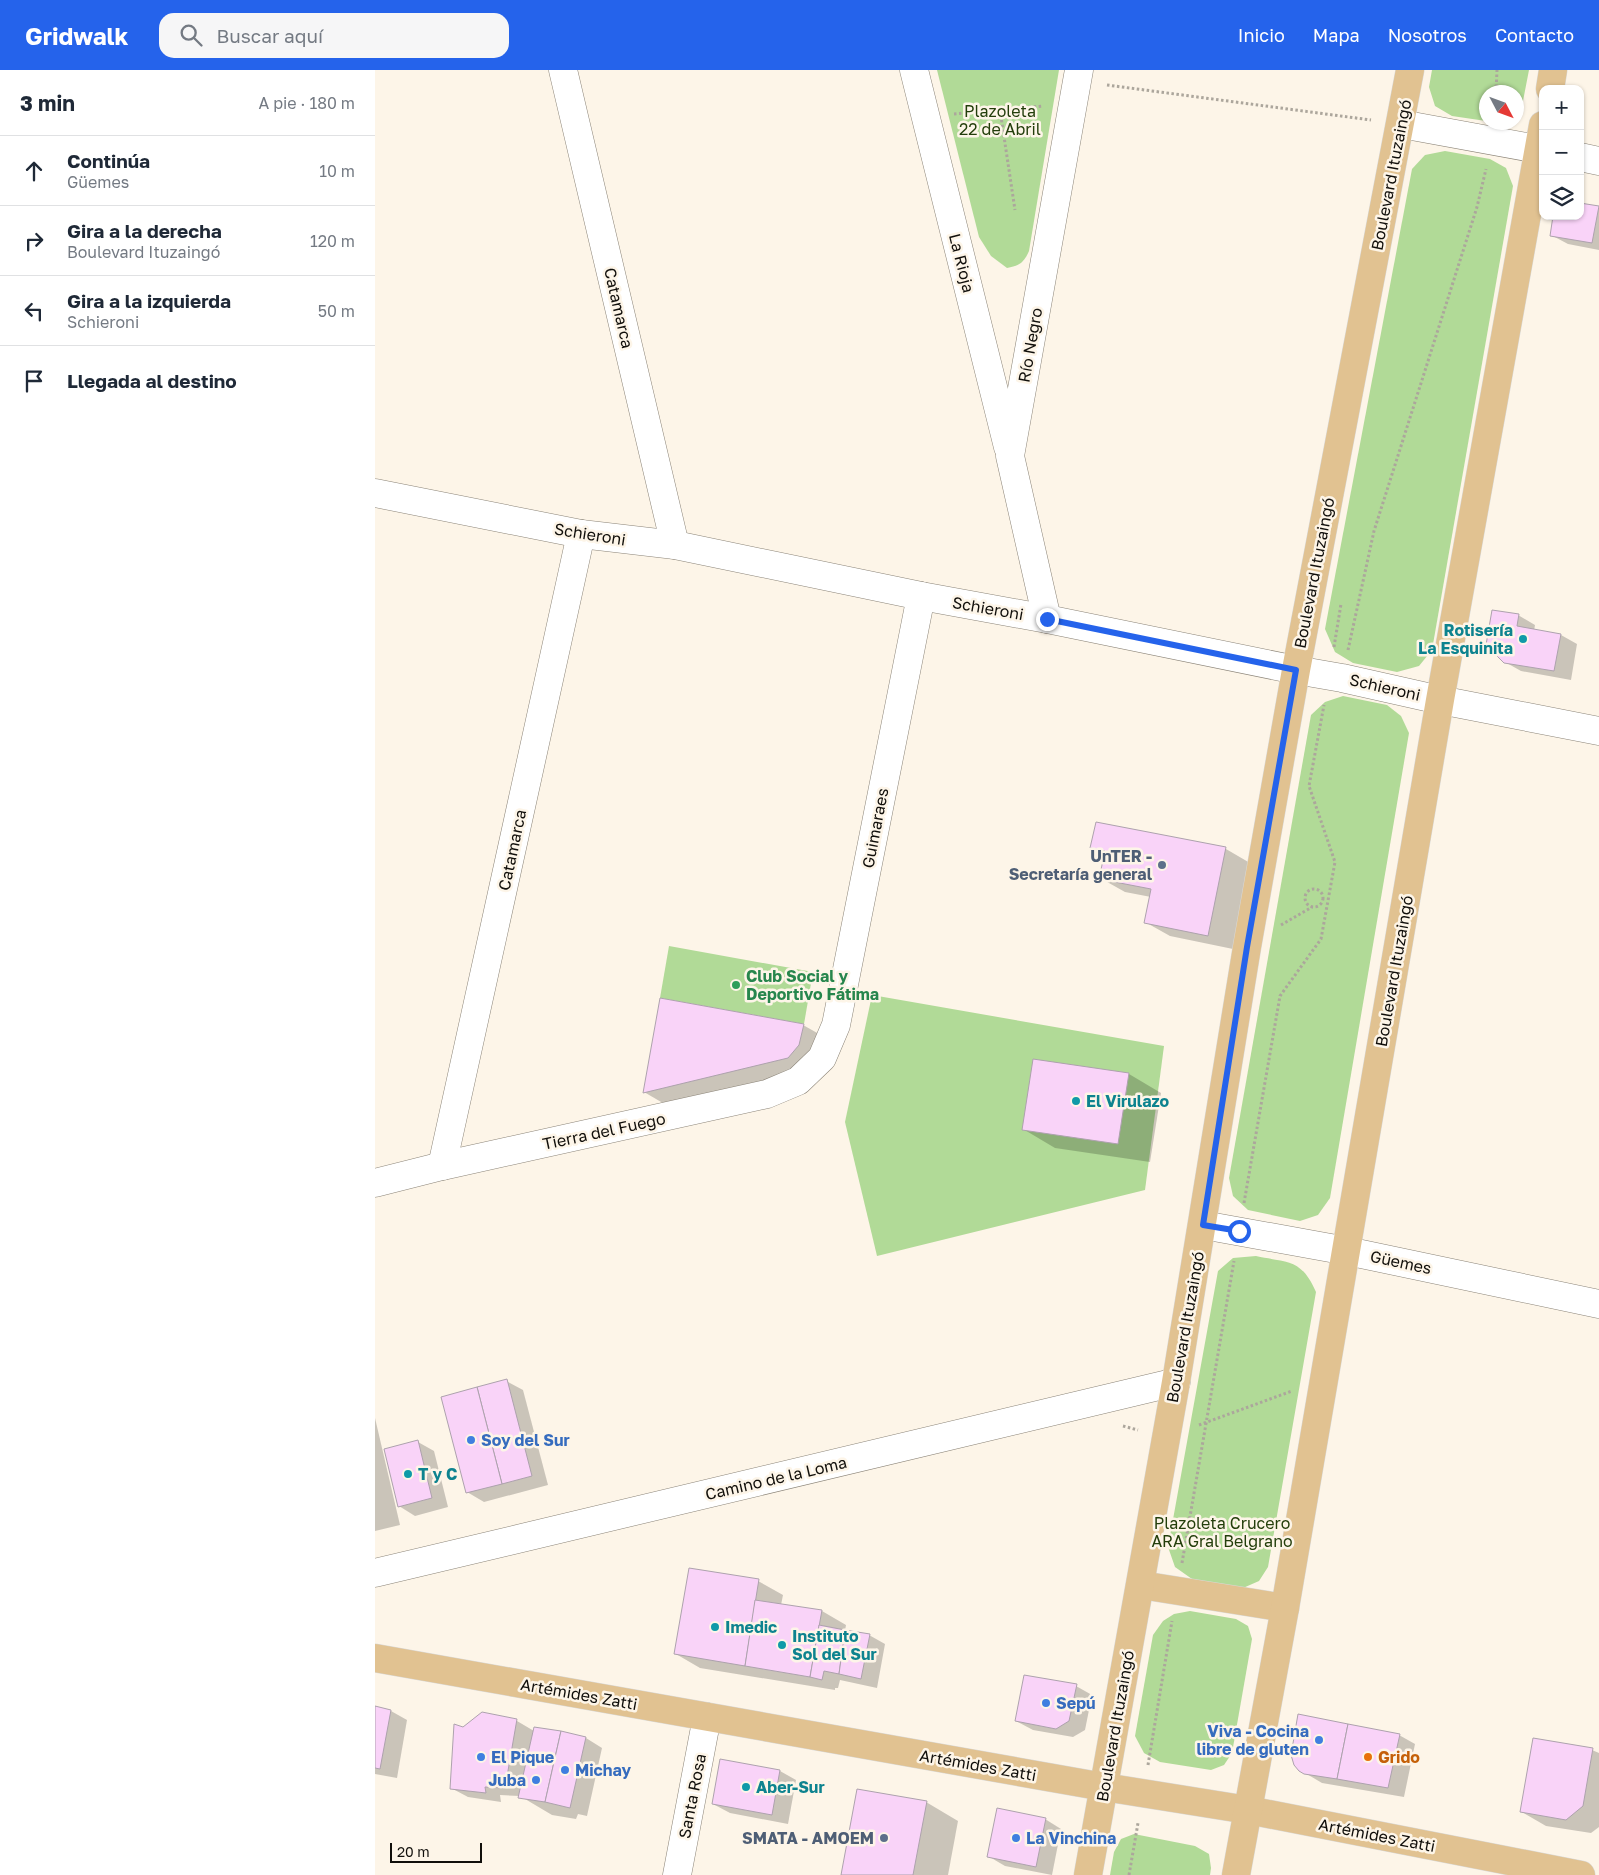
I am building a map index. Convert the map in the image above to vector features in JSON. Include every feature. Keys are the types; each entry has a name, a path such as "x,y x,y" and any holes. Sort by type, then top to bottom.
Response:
{"main road":[{"name":"Boulevard Ituzaingó","path":"1088,1875 1141,1585 1203,1225 1247,947 1296,670 1410,70"},
{"path":"1551,85 1553,70"},
{"name":"Boulevard Ituzaingó","path":"1236,1875 1347,1251 1440,700 1539,153"},
{"path":"1141,1585 1285,1608"},
{"name":"Artémides Zatti","path":"375,1658 1104,1788 1248,1810 1581,1875"}],"street":[{"name":"Catamarca","path":"563,70 675,545"},
{"name":"La Rioja","path":"914,70 1010,456"},
{"name":"Río Negro","path":"1047,619 1010,456 1076,85"},
{"path":"1401,124 1493,142 1539,142"},
{"path":"1584,158 1599,161"},
{"name":"Schieroni","path":"375,493 581,534 675,545 1599,731"},
{"name":"Catamarca","path":"442,1166 581,534"},
{"name":"Guimaraes","path":"822,1058 836,1025 921,596"},
{"name":"Tierra del Fuego","path":"375,1183 442,1166 767,1094 798,1082 822,1058"},
{"name":"Güemes","path":"1203,1225 1347,1251 1599,1304"},
{"name":"Camino de la Loma","path":"375,1573 1176,1382"},
{"name":"Santa Rosa","path":"677,1875 707,1717"}],"path":[{"path":"1496,85 1497,70"},
{"path":"925,117 1000,110 1076,85 1401,124"},
{"path":"1000,110 1015,210"},
{"path":"1129,1875 1280,996 1321,940 1335,862 1309,786 1335,677 1374,531 1477,208 1493,142"},
{"path":"1335,677 1343,598"},
{"path":"1312,888 1321,891 1323,896 1321,904 1316,907 1310,906 1305,901 1307,892 1312,888"},
{"path":"1165,1437 1323,1380"}],"green space":[{"name":"Plazoleta 22 de Abril","path":"937,70 1059,70 1029,251 1018,265 1007,268 991,256 979,237"},
{"path":"1432,70 1529,70 1524,96 1524,85 1479,85 1479,120 1452,116 1435,106 1429,87"},
{"path":"1445,151 1490,159 1506,168 1513,186 1432,650 1419,666 1397,672 1353,663 1335,652 1325,629 1412,169 1425,155"},
{"path":"1343,696 1387,705 1401,716 1409,733 1330,1198 1318,1215 1300,1221 1248,1210 1233,1196 1229,1178 1311,715 1325,702"},
{"name":"Club Social y Deportivo Fátima","path":"669,946 813,972 804,1024 660,998"},
{"path":"872,995 1164,1046 1145,1190 877,1256 845,1122"},
{"name":"Plazoleta Crucero ARA Gral Belgrano","path":"1256,1256 1285,1262 1299,1268 1305,1273 1316,1292 1268,1567 1259,1581 1243,1588 1192,1579 1175,1567 1168,1547 1218,1271 1233,1258"},
{"path":"1190,1611 1236,1619 1248,1626 1252,1639 1232,1753 1224,1765 1211,1770 1160,1762 1144,1753 1135,1736 1153,1635 1163,1621 1174,1614"},
{"path":"1134,1834 1195,1846 1209,1854 1210,1875 1110,1875 1114,1852 1121,1839"}],"building":[{"path":"1584,204 1599,206 1592,243 1550,236 1552,220 1584,220"},
{"name":"Rotisería La Esquinita","path":"1492,610 1519,614 1517,626 1561,634 1554,671 1504,663 1486,645"},
{"name":"UnTER - Secretaría general","path":"1096,822 1226,847 1208,936 1144,923 1151,889 1099,879 1105,851 1090,848"},
{"path":"660,998 804,1024 799,1045 788,1058 643,1093"},
{"name":"El Virulazo","path":"1033,1059 1129,1073 1118,1144 1022,1130"},
{"path":"507,1379 532,1476 502,1484 477,1387"},
{"name":"Soy del Sur","path":"477,1387 502,1484 466,1493 441,1397"},
{"name":"T y C","path":"418,1440 432,1498 398,1507 384,1449"},
{"name":"Imedic","path":"689,1568 759,1579 745,1666 674,1654"},
{"name":"Instituto Sol del Sur","path":"755,1600 822,1610 810,1677 745,1666"},
{"path":"819,1625 845,1630 839,1674 824,1671 822,1680 810,1677"},
{"path":"845,1630 870,1634 861,1679 839,1674"},
{"name":"Sepú","path":"1024,1675 1077,1684 1069,1721 1056,1729 1015,1721"},
{"path":"375,1706 391,1710 380,1769 375,1768"},
{"name":"El Pique","path":"482,1712 517,1719 505,1788 485,1787 486,1793 450,1789 454,1724 463,1727"},
{"name":"Viva - Cocina libre de gluten","path":"1298,1714 1348,1724 1337,1779 1304,1774 1294,1765 1291,1755"},
{"name":"Grido","path":"1348,1724 1400,1734 1388,1788 1337,1779"},
{"name":"Juba","path":"534,1727 561,1731 545,1802 518,1798"},
{"name":"Michay","path":"561,1731 586,1737 570,1808 545,1802"},
{"path":"1533,1738 1593,1748 1583,1806 1566,1820 1520,1812"},
{"name":"Aber-Sur","path":"720,1759 780,1770 772,1815 712,1804"},
{"name":"SMATA - AMOEM","path":"857,1789 927,1801 913,1875 841,1875"},
{"name":"La Vinchina","path":"997,1808 1046,1818 1036,1867 987,1857"}],"place":[{"name":"Rotisería La Esquinita","path":"1523,639"},
{"name":"UnTER - Secretaría general","path":"1162,865"},
{"name":"Club Social y Deportivo Fátima","path":"736,985"},
{"name":"El Virulazo","path":"1076,1101"},
{"name":"Soy del Sur","path":"471,1440"},
{"name":"T y C","path":"408,1474"},
{"name":"Imedic","path":"715,1627"},
{"name":"Instituto Sol del Sur","path":"782,1645"},
{"name":"Sepú","path":"1046,1703"},
{"name":"Viva - Cocina libre de gluten","path":"1319,1740"},
{"name":"El Pique","path":"481,1757"},
{"name":"Grido","path":"1368,1757"},
{"name":"Michay","path":"565,1770"},
{"name":"Juba","path":"536,1780"},
{"name":"Aber-Sur","path":"746,1787"},
{"name":"SMATA - AMOEM","path":"884,1838"},
{"name":"La Vinchina","path":"1016,1838"}],"route":[{"path":"1047,619 1296,670 1247,947 1203,1225 1239,1231"}]}
